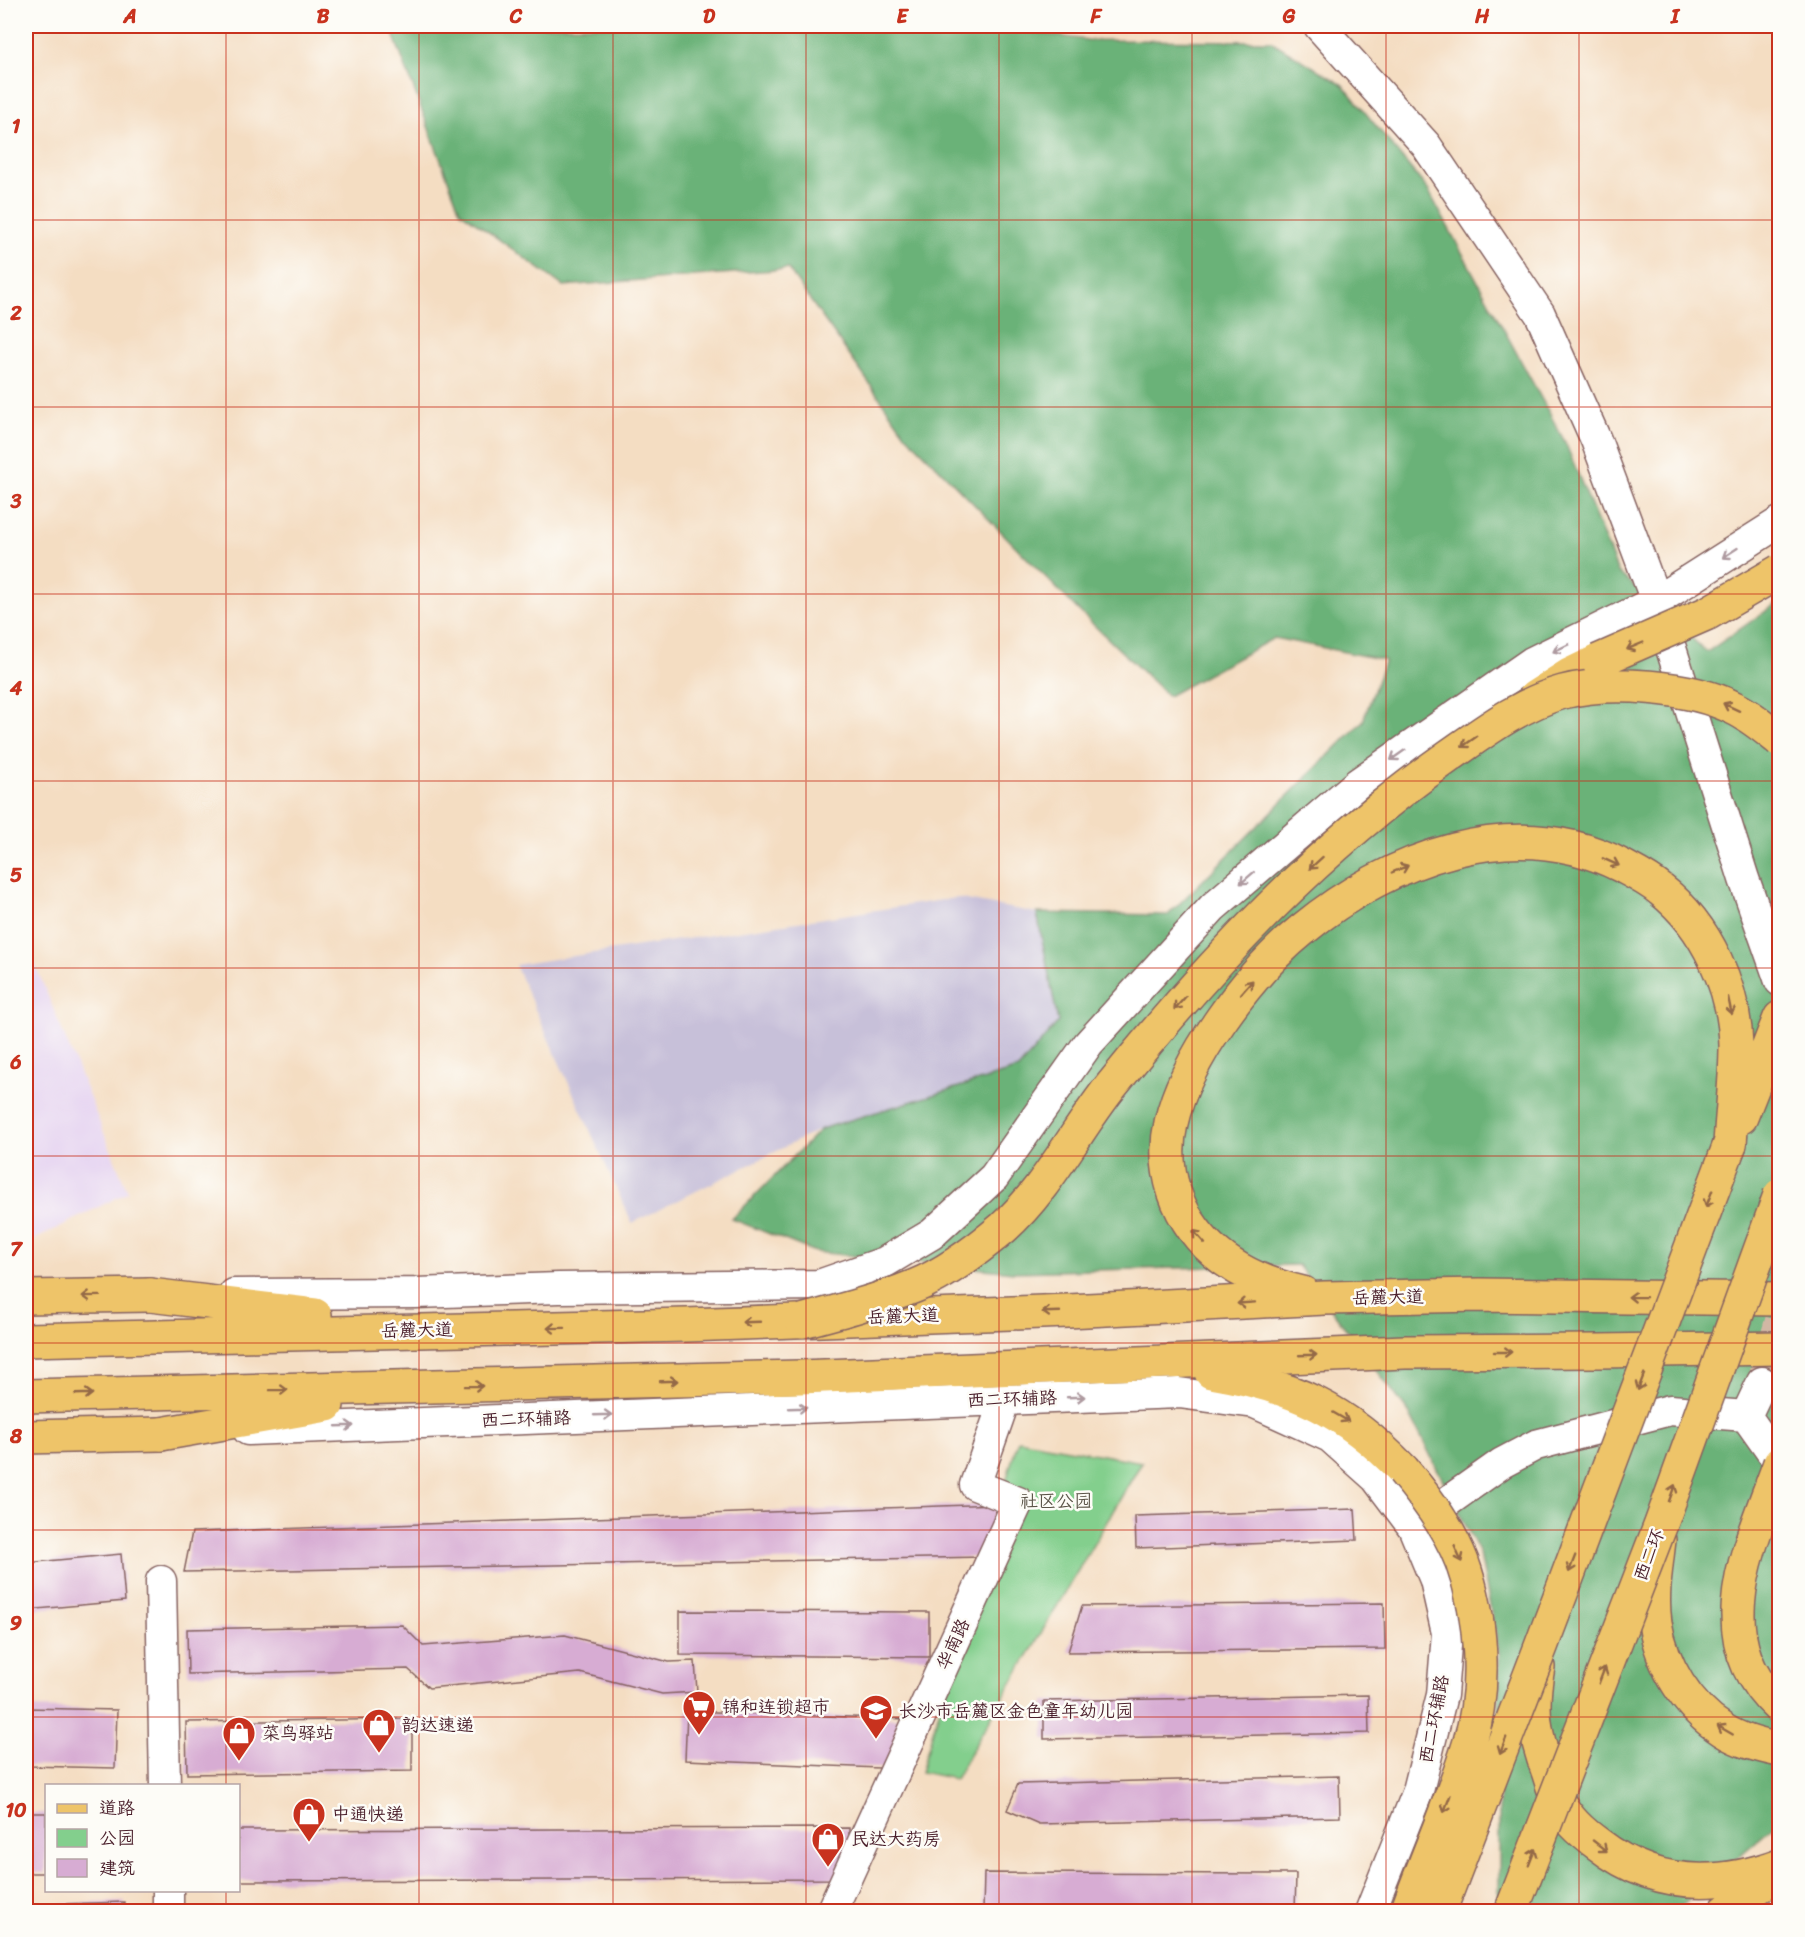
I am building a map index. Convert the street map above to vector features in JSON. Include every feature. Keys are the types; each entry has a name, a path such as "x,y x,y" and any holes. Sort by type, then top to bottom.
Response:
{"main road":[{"path":"802,1321 867,1304 918,1285 965,1258 1004,1226 1028,1201 1106,1093 1161,1024 1284,891 1406,786 1571,674 1708,613 1779,570"},
{"path":"1512,713 1564,692 1592,688 1660,688 1702,696 1731,706 1757,721 1779,740"},
{"path":"1325,1298 1268,1283 1238,1269 1213,1252 1192,1229 1179,1203 1171,1179 1167,1151 1171,1123 1182,1090 1201,1052 1234,1002 1269,961 1302,930 1370,883 1401,868 1465,847 1524,840 1556,843 1588,851 1616,863 1661,889 1680,907 1698,930 1723,979 1731,1007 1736,1044 1730,1144"},
{"path":"1439,1911 1779,1018"},
{"name":"西二环","path":"1511,1911 1661,1524 1779,1194"},
{"path":"26,1297 150,1295 430,1329"},
{"name":"岳麓大道","path":"26,1340 802,1321 1079,1311 1325,1298 1480,1295 1779,1299"},
{"path":"26,1396 800,1377 1405,1352 1589,1352 1779,1348"},
{"path":"1144,1362 1214,1372 1290,1391 1353,1424 1381,1446 1403,1470 1432,1508 1462,1562 1476,1618 1479,1657 1478,1700 1470,1744 1407,1911"},
{"path":"26,1437 161,1434 435,1387"},
{"path":"1779,1464 1746,1557 1738,1592 1737,1609 1740,1645 1745,1662 1754,1680 1779,1708"},
{"path":"1661,1524 1654,1594 1655,1623 1660,1645 1672,1675 1685,1695 1704,1716 1725,1731 1756,1745 1779,1750"},
{"path":"1542,1644 1535,1684 1533,1720 1538,1744 1561,1806 1584,1833 1611,1855 1638,1869 1670,1879 1703,1881 1736,1878 1779,1864"},
{"path":"1725,1911 1779,1871"}],"street":[{"path":"1319,26 1426,145 1539,314 1596,440 1656,601 1744,879 1779,981"},
{"path":"150,1295 416,1293 559,1288 819,1285 885,1262 932,1234 994,1177 1088,1044 1213,907 1358,783 1532,662 1656,601 1779,522"},
{"path":"1746,1416 1762,1382"},
{"name":"西二环辅路","path":"161,1434 1179,1393 1255,1403 1330,1437 1376,1478 1413,1527 1435,1580 1447,1633 1442,1695 1418,1791 1371,1911"},
{"name":"华南路","path":"831,1911 1018,1502 975,1485 1005,1399"},
{"path":"1413,1527 1502,1463 1536,1445 1670,1410 1746,1416"},
{"path":"1746,1416 1779,1464"},
{"path":"161,1581 165,1784"},
{"path":"168,1892 168,1911"}],"shaded area":[{"path":"956,898 1037,913 1058,1022 1018,1069 821,1129 632,1223 515,965"},
{"path":"26,942 128,1192 26,1244"}],"green space":[{"path":"390,26 986,26 1088,40 1271,41 1343,85 1428,190 1565,442 1618,572 1707,652 1779,602 1779,1822 1675,1911 1499,1911 1499,1653 1480,1554 1409,1413 1298,1265 1013,1272 815,1252 732,1219 821,1129 1018,1069 1058,1022 1037,913 1168,915 1363,721 1385,660 1274,638 1168,696 1079,611 906,435 788,269 563,286 460,211"},
{"name":"社区公园","path":"1018,1440 1142,1462 955,1779 921,1772"}],"building":[{"path":"997,1504 984,1557 184,1572 192,1532"},
{"path":"1355,1509 1357,1540 1136,1548 1135,1516"},
{"path":"121,1554 125,1601 26,1610 26,1563"},
{"path":"1384,1603 1385,1649 1068,1652 1082,1606"},
{"path":"680,1611 929,1612 929,1657 680,1655"},
{"path":"402,1625 423,1646 565,1635 669,1662 695,1661 697,1692 662,1694 580,1673 429,1688 408,1669 188,1674 187,1629"},
{"path":"1368,1695 1369,1733 1044,1739 1044,1701"},
{"path":"26,1708 117,1710 115,1768 26,1766"},
{"path":"687,1711 906,1719 904,1769 685,1760"},
{"path":"412,1719 412,1771 187,1774 186,1722"},
{"path":"1339,1776 1340,1817 1039,1824 1007,1810 1018,1784"},
{"path":"26,1813 45,1813 45,1873 26,1873"},
{"path":"849,1828 849,1879 240,1881 240,1830"},
{"path":"984,1873 1296,1874 1295,1912 983,1912"},
{"path":"124,1902 124,1912 26,1912 26,1905"}],"tunnel":[{"path":"1762,1382 1780,1321"}],"place":[{"name":"锦和连锁超市","path":"699,1736"},
{"name":"长沙市岳麓区金色童年幼儿园","path":"876,1740"},
{"name":"韵达速递","path":"379,1754"},
{"name":"菜鸟驿站","path":"239,1762"},
{"name":"中通快递","path":"309,1843"},
{"name":"民达大药房","path":"828,1868"}]}
